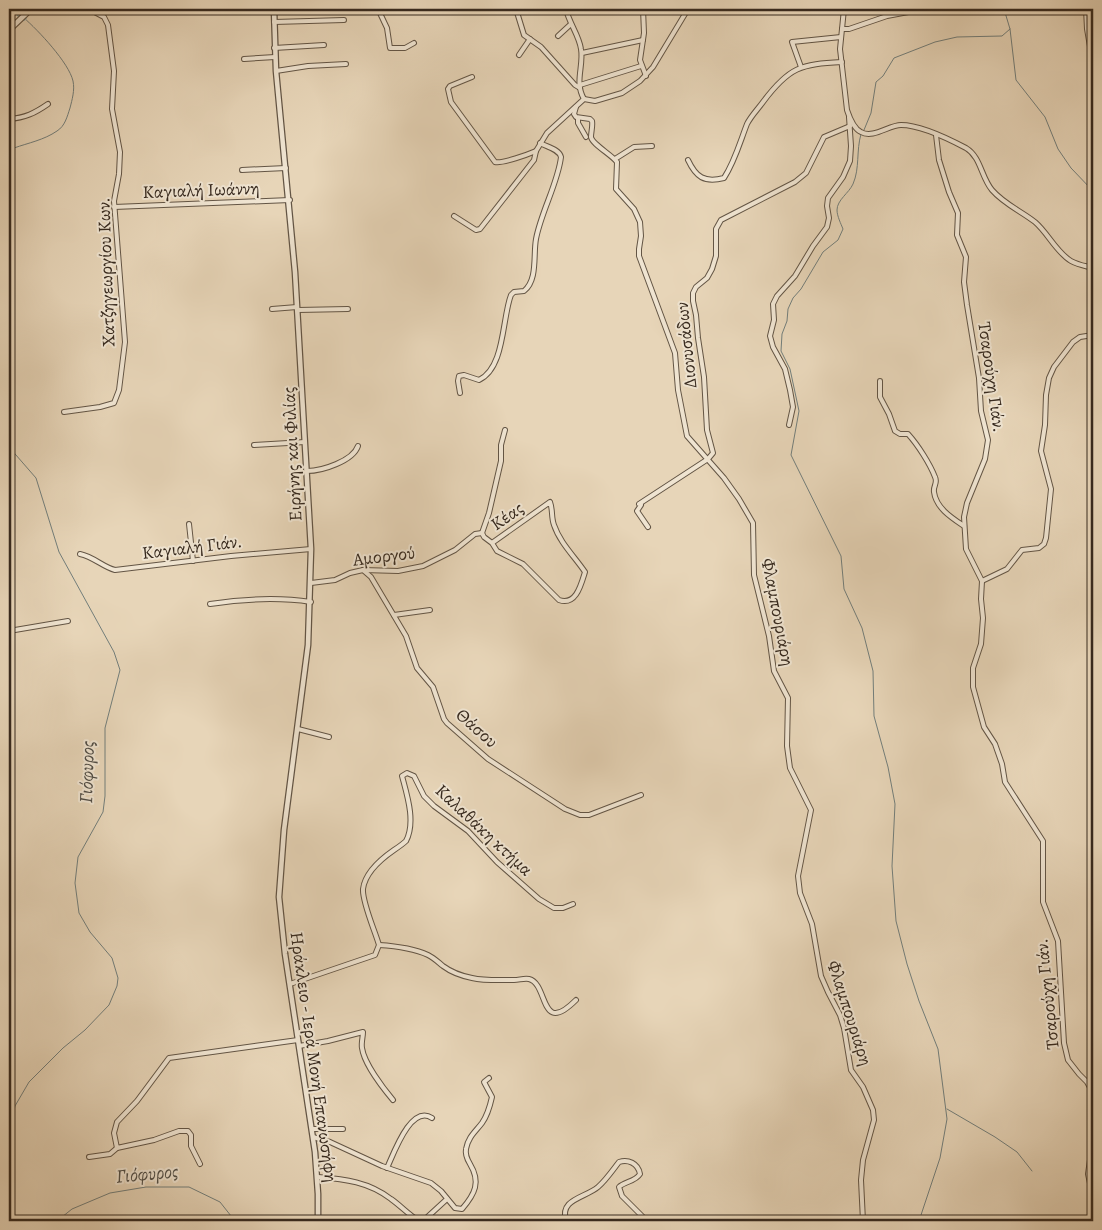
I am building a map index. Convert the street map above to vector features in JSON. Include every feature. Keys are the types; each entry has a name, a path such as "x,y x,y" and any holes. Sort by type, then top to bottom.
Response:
{"street":[{"path":"10,29 31,9"},
{"name":"Χατζηγεωργίου Κων.","path":"64,412 110,404 115,401 119,390 125,339 114,207 120,157 112,109 114,77 107,22 104,17 89,9"},
{"name":"Ειρήνης και Φιλίας","path":"274,9 274,48 290,200 298,308 311,549 308,655 282,845 279,897"},
{"path":"378,9 388,28 390,48 405,48 414,42"},
{"path":"516,9 522,32 525,36 541,47 575,85 580,87 641,66"},
{"path":"566,9 582,53 579,74 580,87 584,99"},
{"path":"643,9 643,40 640,57 641,66 646,76"},
{"path":"584,99 594,101 631,89 654,67 688,9"},
{"path":"789,425 793,407 790,390 785,369 773,347 770,336 774,320 774,304 777,296 795,276 813,246 827,228 829,218 828,198 846,172 850,161 850,117 846,102 840,49 844,9"},
{"path":"1086,9 1087,29 1093,64"},
{"path":"842,29 849,29 887,16 919,10"},
{"path":"274,22 344,20"},
{"path":"558,36 571,24"},
{"path":"801,67 792,42 841,37"},
{"path":"520,55 530,39"},
{"path":"582,53 643,40"},
{"path":"274,48 324,45"},
{"path":"244,59 275,57"},
{"path":"688,160 694,172 700,177 724,178 739,148 750,118 776,85 801,67 812,64 842,62"},
{"path":"276,71 308,66 346,64"},
{"path":"472,77 450,86 449,96 456,110 493,159 501,163 536,151"},
{"path":"454,216 479,230 534,160 536,151 547,133 584,99"},
{"path":"9,119 34,114 48,104"},
{"path":"576,107 574,114 578,118 578,123 586,137"},
{"path":"850,117 858,130 864,133 875,132 891,126 913,127 936,135 970,151 974,155 992,190 1039,226 1069,260 1093,268"},
{"path":"578,118 586,118 592,121 592,139 615,159 634,147 652,146"},
{"name":"Διονυσάδων","path":"708,459 713,453 707,430 704,377 693,301 694,290 710,274 715,260 717,247 715,232 717,225 721,220 795,182 806,173 824,137 850,126"},
{"name":"Τσαρούχη Γιάν.","path":"936,135 939,160 958,213 957,236 966,257 964,282 979,378 981,411 988,440 985,459 965,510 964,526 966,549 982,581 983,618 981,644 973,668 973,687 984,727 995,744 1002,764 1005,782 1043,841 1043,902 1058,941 1064,1043 1068,1060 1092,1091 1091,1153 1088,1174 1093,1197"},
{"path":"460,393 459,376 464,375 480,380 492,368 497,358 511,295 514,292 524,291 530,284 536,238 561,157 560,153 540,143"},
{"name":"Φλαμπουριάρη","path":"615,159 617,162 616,189 638,216 641,230 639,249 641,264 676,355 678,386 686,433 739,499 753,523 754,576 769,636 774,672 788,698 787,746 790,768 811,810 798,876 800,893 812,924 821,976 840,1015 844,1028 851,1070 863,1087 873,1110 874,1120 863,1160 861,1180 863,1221"},
{"path":"242,170 286,168"},
{"name":"Καγιαλή Ιωάννη","path":"114,207 290,200"},
{"path":"272,308 348,309"},
{"path":"982,581 1007,569 1022,550 1039,548 1046,541 1051,489 1041,452 1045,428 1048,383 1053,370 1072,342 1080,337 1093,335"},
{"path":"880,381 880,398 889,414 895,431 900,434 908,434 922,454 928,459 936,481 934,492 938,502 946,514 964,526"},
{"path":"482,533 501,461 501,445 505,430"},
{"path":"254,445 305,442"},
{"path":"307,471 320,470 335,465 356,451 358,446"},
{"path":"648,528 637,511 641,505 639,504 708,459"},
{"name":"Κέας","path":"482,533 497,550 523,564 559,600 564,602 571,601 575,597 585,572 570,554 554,526 552,518 554,511 550,502 492,543"},
{"path":"189,524 193,561"},
{"name":"Αμοργού","path":"311,583 335,580 350,573 363,570 398,571 423,566 455,550 475,534 482,533"},
{"name":"Καγιαλή Γιάν.","path":"80,554 93,558 115,570 231,556 311,549"},
{"name":"Θάσου","path":"363,570 371,577 406,636 417,668 433,687 444,720 488,759 565,809 580,815 589,815 641,795"},
{"path":"210,604 268,599 293,599 311,602"},
{"path":"394,616 430,610"},
{"path":"9,631 68,620"},
{"path":"298,729 329,737"},
{"name":"Καλαθάκη κτήμα","path":"379,945 364,902 363,888 370,872 388,854 405,842 410,824 410,808 402,776 407,774 414,776 424,796 434,806 468,831 497,862 539,899 554,908 563,908 574,904"},
{"name":"Ηράκλειο - Ιερά Μονή Επανωσήφη","path":"279,897 282,930 318,1177 318,1221"},
{"path":"290,984 374,955 379,945 398,946 426,954 456,973 473,978 530,980 537,985 547,1007 555,1012 562,1012 576,1000"},
{"path":"299,1046 328,1042 363,1032 362,1045 364,1055 393,1100"},
{"path":"117,1148 114,1133 117,1122 137,1101 169,1058 298,1040"},
{"path":"313,1137 330,1142 387,1168 431,1183 456,1208 462,1208 476,1186 475,1173 467,1160 466,1149 473,1132 485,1116 491,1102 492,1097 484,1082 489,1078"},
{"path":"387,1168 412,1121 422,1115 432,1118"},
{"path":"312,1129 343,1129"},
{"path":"89,1157 110,1154 117,1148 154,1140 179,1131 188,1131 191,1136 191,1146 200,1164"},
{"path":"566,1221 564,1215 566,1207 572,1201 597,1188 619,1162 623,1161 636,1165 640,1174 638,1178 622,1184 619,1190 622,1196 647,1221"},
{"path":"318,1177 350,1180 368,1185 392,1199 421,1221 447,1200"}],"waterway":[{"name":"Γιόφυρος","path":"17,9 23,17"},
{"path":"1004,9 1010,29 1016,80 1045,117 1058,149 1071,168 1093,191"},
{"name":"Γιόφυρος","path":"9,156 14,148 41,139 60,129 67,118 74,84 66,65 45,38 24,18"},
{"path":"864,130 871,113 876,82 883,76 894,58 935,42 957,37 1002,36 1010,29"},
{"path":"861,134 855,178 837,210 843,229 838,240 823,252 801,289 793,298 788,309 787,321 782,334 781,351 790,369 799,411 791,455 841,556 844,589 862,628 873,671 874,716 888,767 895,804 892,866 896,921 919,1001 938,1049 947,1119 940,1158 919,1221"},
{"name":"Γιόφυρος","path":"9,447 36,478 59,552 114,652 120,670 105,728 105,796 103,812 78,857 75,883 79,913 90,932 112,958 118,978 117,986 109,1005 29,1082 15,1106 9,1130"},
{"path":"947,1109 1017,1152 1032,1171"},
{"name":"Γιόφυρος","path":"57,1221 72,1209 110,1193 146,1187 189,1187 220,1202 235,1221"}]}
